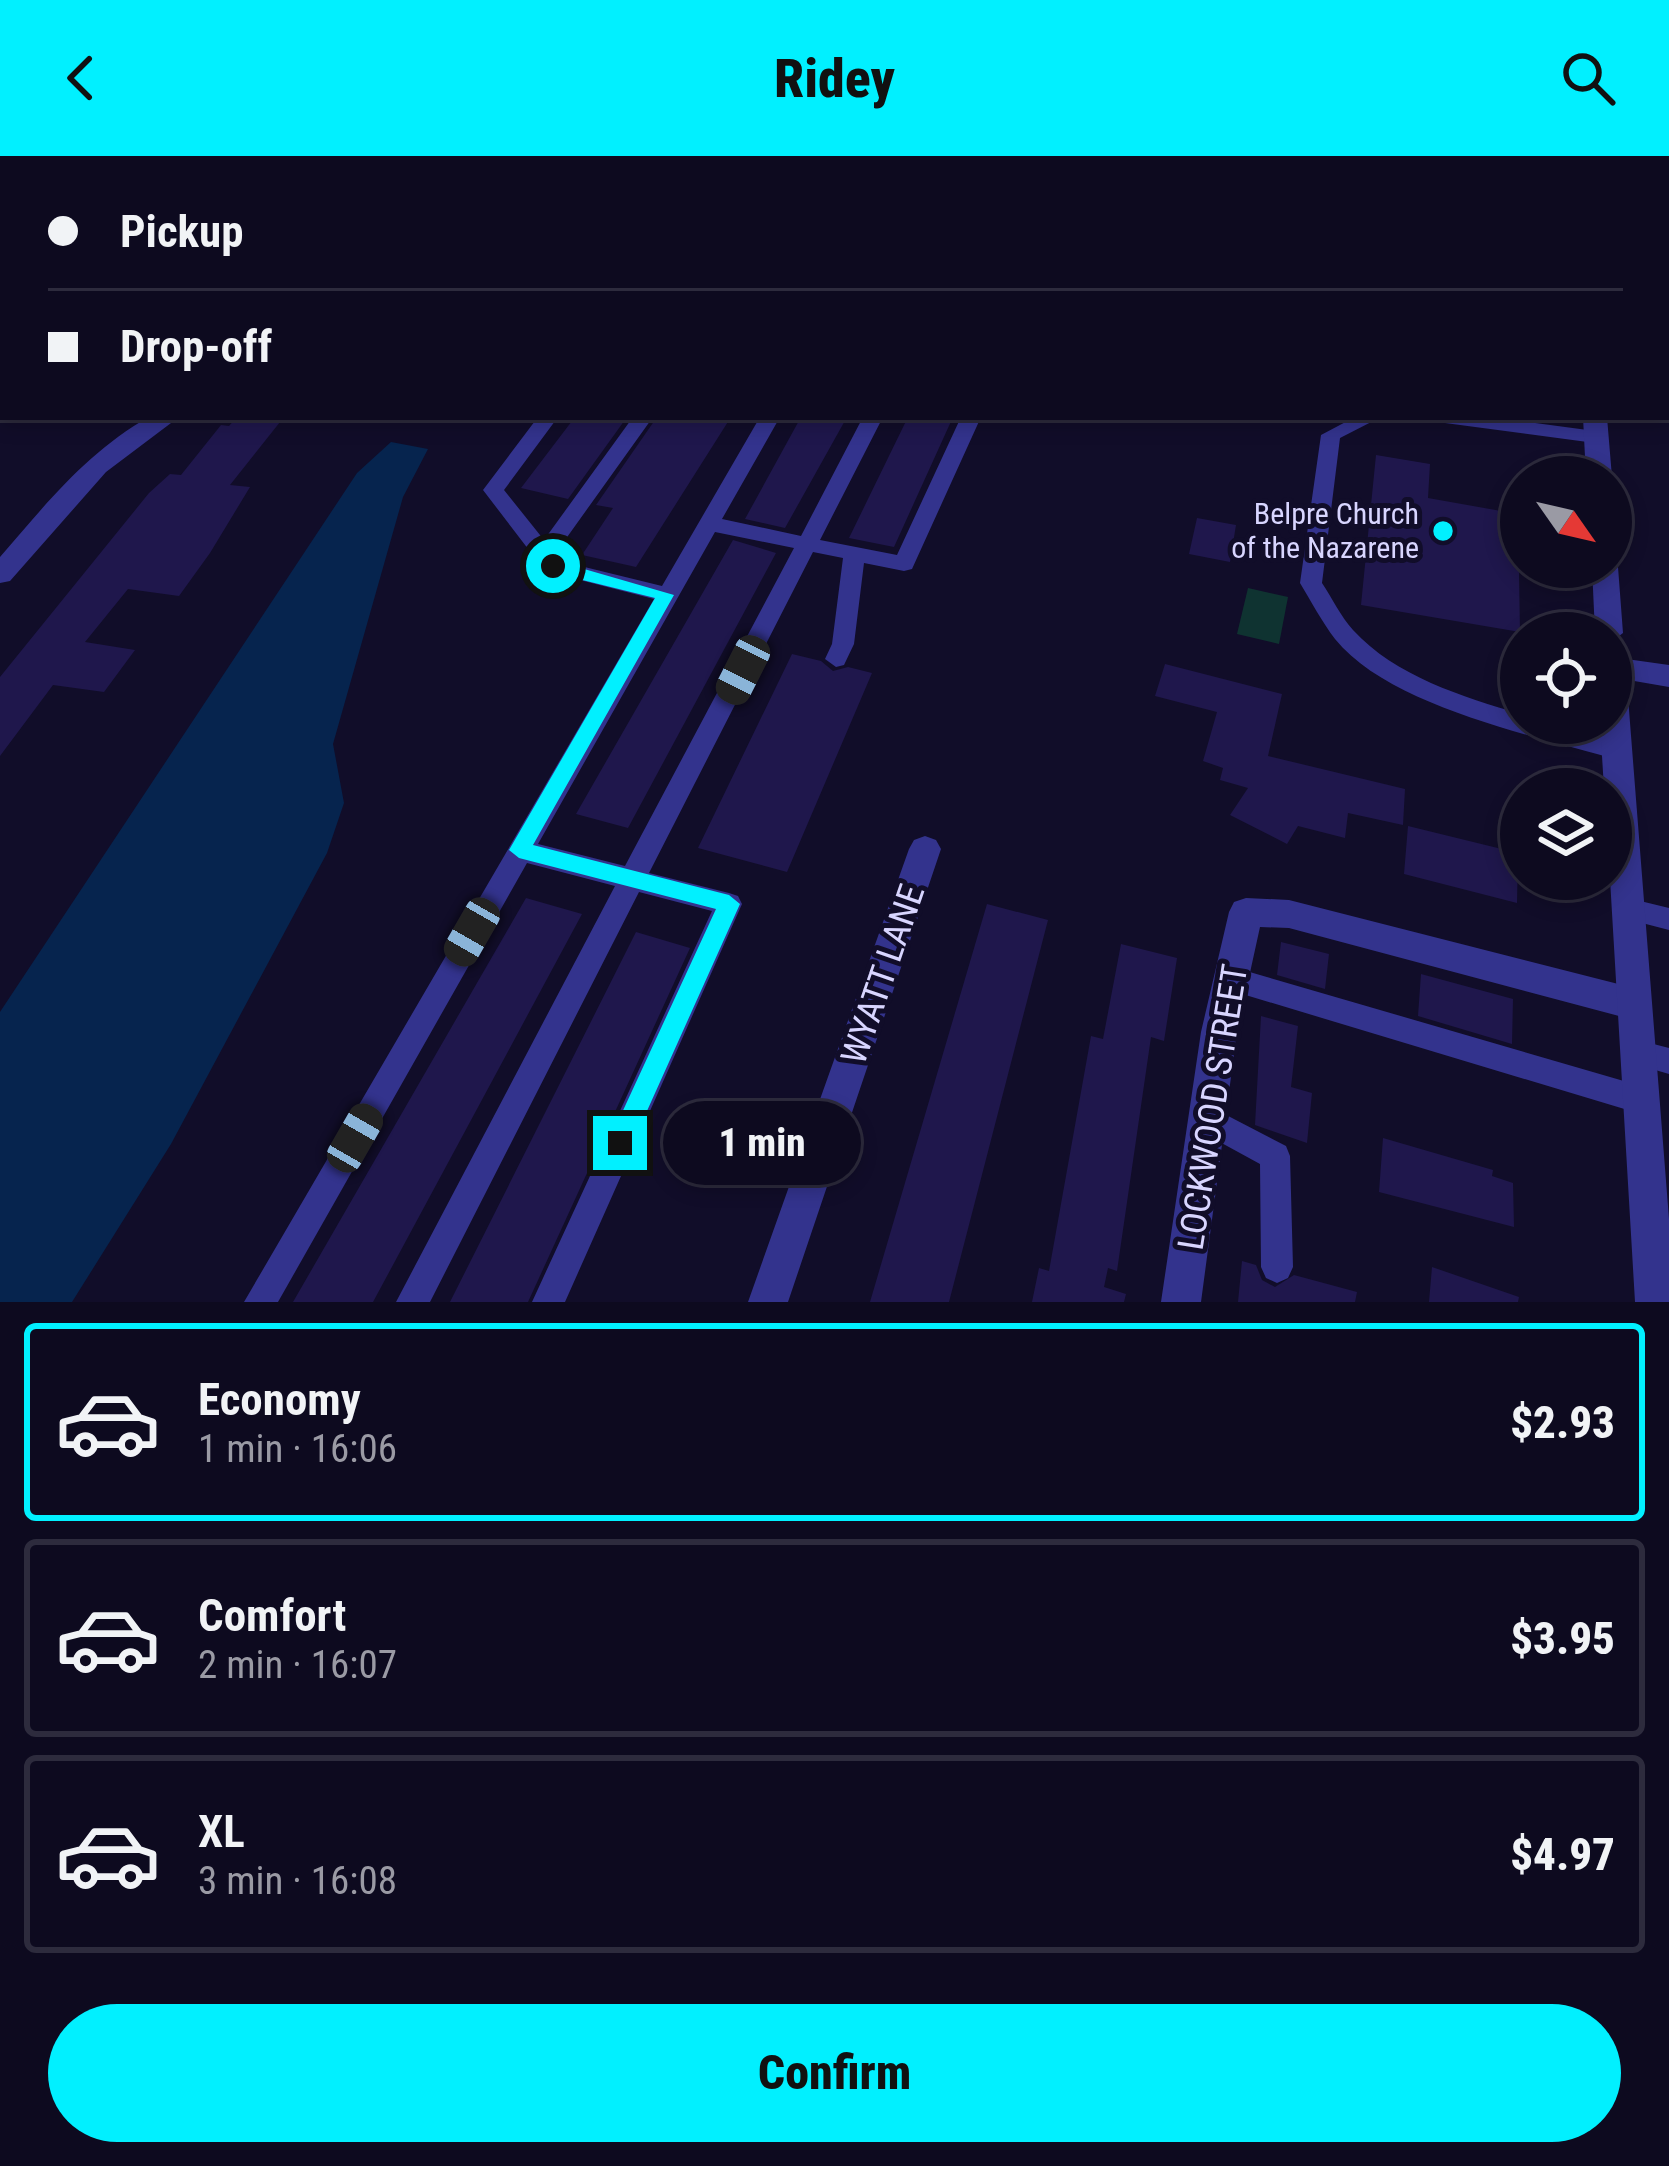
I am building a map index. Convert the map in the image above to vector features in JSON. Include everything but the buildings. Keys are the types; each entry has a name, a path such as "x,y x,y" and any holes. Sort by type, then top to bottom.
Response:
{"street":[{"path":"0,574 89,472 162,420"},
{"path":"1632,668 1669,676"},
{"path":"1617,744 1634,1004 1653,1057 1641,1100 1655,1302"},
{"name":"WYATT LANE","path":"768,1302 925,849"},
{"name":"LOCKWOOD STREET","path":"1181,1302 1229,978 1246,912 1289,914 1634,1004"}],"lane":[{"path":"546,420 493,490 553,566 665,595"},
{"path":"544,555 641,420"},
{"path":"260,1302 768,420"},
{"path":"412,1302 871,420"},
{"path":"706,523 904,564 969,420"},
{"path":"1364,420 1331,434 1311,584 1330,616 1361,652 1419,688 1618,751"},
{"path":"1490,420 1595,427"},
{"path":"836,659 843,644 854,554"},
{"path":"519,850 729,904 548,1302"},
{"path":"1628,908 1669,919"},
{"path":"1229,978 1641,1100"},
{"path":"1207,1119 1275,1156 1277,1267"}],"green space":[{"path":"1248,588 1288,597 1279,644 1237,634"}],"water":[{"path":"391,442 428,449 403,497 333,744 344,803 327,853 171,1144 72,1302 0,1302 0,1012 357,473"}],"place":[{"name":"Belpre Church of the Nazarene","path":"1443,531"}],"route":[{"path":"553,566 665,595 519,850 729,904 620,1143"}]}
